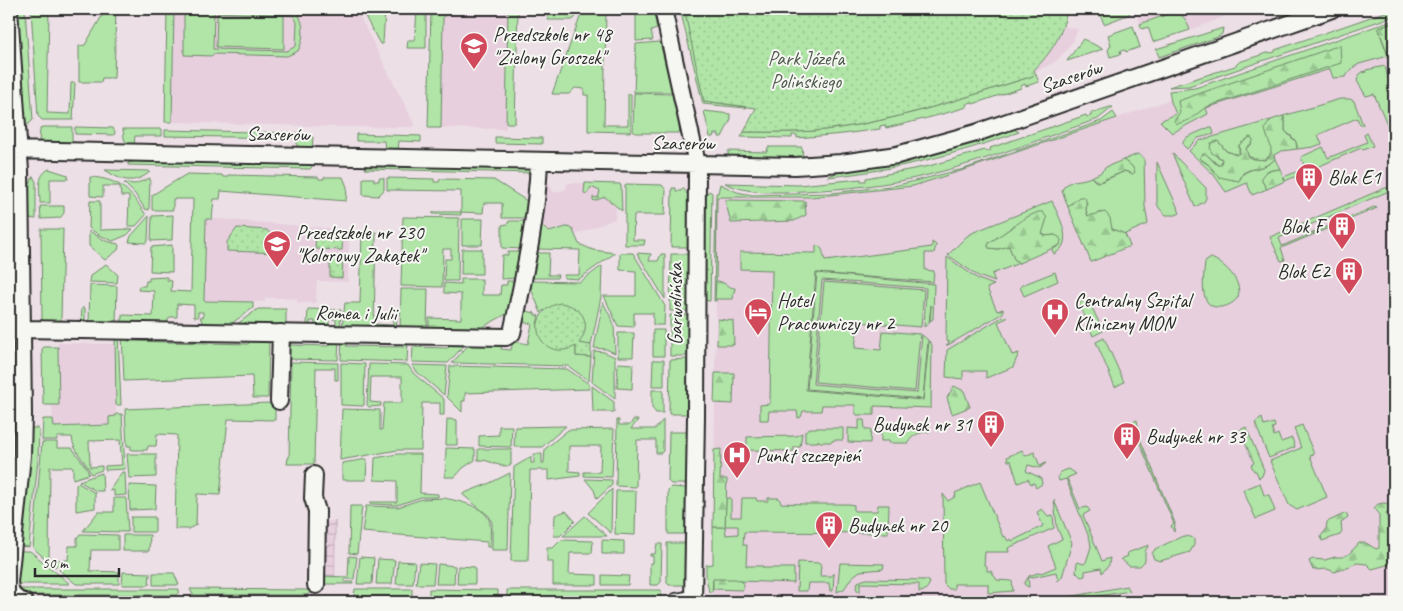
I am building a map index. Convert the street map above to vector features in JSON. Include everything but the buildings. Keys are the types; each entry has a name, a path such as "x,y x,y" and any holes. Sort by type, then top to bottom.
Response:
{"street":[{"path":"9,9 22,329 9,576 10,592 17,600 24,602"},
{"name":"Garwolińska","path":"663,9 697,164 693,601"},
{"name":"Szaserów","path":"14,150 795,166 841,163 897,155 976,133 1332,9"},
{"name":"Romea i Julii","path":"22,329 508,337 512,333 529,250 535,212 539,161"},
{"path":"280,401 281,333"},
{"path":"314,475 313,498 317,511 316,585"},
{"path":"676,602 693,601"}],"shaded area":[{"path":"174,9 356,9 415,125 414,127 340,127 172,122"},
{"name":"Przedszkole nr 48 \"Zielony Groszek\"","path":"453,9 508,9 506,129 441,128 443,17"},
{"path":"1144,9 1222,9 1228,14 1190,30 1186,20 1177,11 1140,24 1136,12"},
{"name":"Centralny Szpital Kliniczny MON","path":"1394,22 1394,602 713,602 717,197 811,197 913,186 1065,136"},
{"path":"1063,26 1078,29 1073,41 1055,62 1035,72 1034,70 1055,44"},
{"path":"544,183 549,183 554,193 566,189 567,183 585,183 585,193 591,187 600,191 595,201 605,197 616,207 615,219 575,235 572,228 566,227 549,232 539,224"},
{"name":"Przedszkole nr 230 \"Kolorowy Zakątek\"","path":"206,218 349,230 348,282 317,281 316,303 297,303 297,299 284,298 265,298 265,302 204,301"},
{"path":"58,343 115,344 116,417 109,425 53,427 52,405 59,404"},
{"path":"322,521 336,521 335,577 321,576"}],"green space":[{"path":"17,9 25,9 33,120 25,127"},
{"path":"31,9 49,9 47,113 70,114 71,83 75,83 73,120 42,120 38,116"},
{"path":"106,9 116,9 114,78 102,78 101,82 79,82 79,46 85,45"},
{"path":"167,9 174,9 172,122 165,122"},
{"path":"184,9 335,9 335,14 298,14 303,27 302,42 298,51 287,56 184,55","holes":["214,12 293,15 297,22 296,46 287,51 213,49"]},
{"path":"361,9 385,9 383,44 380,44"},
{"path":"417,9 426,9 426,48 407,48 408,40 415,40"},
{"path":"431,9 453,9 443,17 441,128 428,128"},
{"path":"508,9 518,9 515,123 506,123"},
{"path":"548,9 579,9 572,20 548,20"},
{"path":"583,9 606,9 604,125 628,125 628,94 631,94 631,131 629,132 588,131 588,95 584,95 584,89 575,88 569,94 552,94"},
{"path":"637,9 653,9 657,29 651,31 653,40 636,41"},
{"path":"680,9 708,9 704,101 746,108 703,104"},
{"name":"Park Józefa Polińskiego","path":"684,9 1067,9 1060,34 1046,57 1034,70 1036,75 958,100 878,121 804,132 744,132 756,108 704,101"},
{"path":"1101,9 1128,9 1130,14 1104,24 1100,14"},
{"path":"1394,9 1394,16 1189,86 1169,87 1235,66 1239,62 1275,52 1275,50"},
{"path":"1177,11 1186,20 1190,30 1153,42 1148,27 1142,29 1140,24"},
{"path":"217,14 284,15 284,49 216,47"},
{"path":"1394,20 1394,22 1378,28 1388,56 1359,64 1345,77 1333,78 1330,69 1206,108 1208,114 1172,133 1160,121 1176,114 1169,91 1195,88"},
{"path":"1394,23 1394,53 1388,54 1378,28"},
{"path":"1133,26 1140,47 1126,52 1125,50 1120,51 1121,54 1110,57 1108,50 1111,45 1108,35"},
{"path":"1223,28 1222,34 1218,37 1159,57 1156,49"},
{"path":"1083,39 1103,49 1067,61"},
{"path":"660,42 672,92 634,92 636,44"},
{"path":"1340,45 1341,63 1206,107 1189,120 1177,124 1174,121 1180,112 1178,101"},
{"path":"1385,66 1394,97 1394,138 1374,94 1366,96 1357,81 1359,75 1364,71 1365,73 1366,70"},
{"path":"1036,75 1039,82 1026,86 1025,84 1021,88 973,104 972,102 966,104 967,107 886,128 885,125 880,126 880,129 797,138 797,135 792,135 792,138 741,137 744,132 814,131 878,121 958,100"},
{"path":"634,93 672,94 680,131 678,133 635,133 633,131"},
{"path":"1340,99 1354,101 1363,125 1360,125 1357,118 1318,135 1322,144 1297,149 1295,141 1285,131 1285,119 1283,116"},
{"path":"1113,107 1098,119 971,163 913,178 851,188 784,192 754,191 725,183 798,185 861,179 861,181 866,181 866,178 929,166 985,150 986,152 991,150 990,148 1086,115 1087,117 1091,116 1091,113"},
{"path":"704,111 730,114 731,119 722,137 719,137 719,134 714,134 713,137 710,137"},
{"path":"1113,112 1117,118 964,170 913,186 811,197 717,197 716,301 714,301 716,193 718,193 720,184 737,192 752,195 832,193 898,185 964,169 1101,121"},
{"path":"1283,116 1285,131 1296,142 1297,149 1281,151 1274,155 1275,159 1267,165 1243,173 1239,181 1219,177 1208,164 1199,158 1206,154 1217,165 1221,165 1222,159 1212,153 1210,149 1211,143 1218,141 1226,151 1236,155 1240,153 1239,145 1250,137 1253,139 1253,142 1246,148 1248,156 1254,159 1265,160 1269,157 1271,149 1265,128 1271,120"},
{"path":"1271,120 1267,129 1267,137 1272,149 1266,158 1257,159 1248,156 1246,148 1252,144 1250,137 1239,145 1239,155 1226,151 1220,143 1215,155 1222,159 1221,165 1218,165 1206,154 1201,160 1233,180 1241,178 1245,172 1271,163 1275,159 1280,169 1267,171 1262,181 1267,189 1252,195 1247,183 1226,192 1214,175 1189,151 1199,141"},
{"path":"42,127 72,127 72,144 39,143 40,129"},
{"path":"75,127 113,128 115,132 114,135 75,134"},
{"path":"1212,127 1214,134 1198,138 1187,149 1183,145 1187,137"},
{"path":"1012,128 1019,132 971,148 901,166 828,177 846,171 944,150"},
{"path":"123,129 162,129 162,136 135,136 134,146 126,142"},
{"path":"165,130 298,133 298,136 313,137 312,149 297,149 297,138 165,136"},
{"path":"1367,133 1373,146 1363,150 1361,148 1285,181 1284,177 1305,168 1301,157 1323,147 1328,158 1367,142 1364,135"},
{"path":"356,134 421,136 421,142 399,141 398,151 385,150 384,141 356,141"},
{"path":"495,137 542,138 542,144 495,143"},
{"path":"768,147 802,147 803,159 728,159 728,151 767,152"},
{"path":"1172,153 1206,188 1204,202 1195,207"},
{"path":"1138,154 1144,158 1145,206 1148,224 1125,234 1112,229 1102,212 1088,216 1086,210 1087,202 1071,203 1068,207 1062,190 1065,186 1071,182 1091,177 1096,182 1103,181 1125,171 1131,174 1123,160"},
{"path":"147,159 312,163 312,167 310,169 128,165 128,163"},
{"path":"1123,160 1132,166 1135,172 1133,174 1125,171 1099,182 1091,177 1100,173 1106,167"},
{"path":"1157,162 1180,213 1176,215 1166,215 1157,203"},
{"path":"367,165 531,168 534,173 365,169"},
{"path":"49,169 68,175 68,179 50,179 50,203 40,203 40,180"},
{"path":"1280,169 1285,181 1267,189 1262,181 1262,176 1267,171"},
{"path":"105,170 150,172 138,179 128,180 117,177"},
{"path":"187,174 222,175 223,177 228,177 228,175 318,177 319,179 324,179 324,177 343,177 347,187 346,201 221,191 220,199 214,199 212,219 206,219 204,301 253,302 253,308 228,326 204,326 200,317 203,317 203,312 198,312 198,317 194,317 194,305 177,304 177,317 170,317 165,325 122,324 122,315 153,316 154,291 138,290 139,286 145,286 149,278 167,277 167,280 172,281 171,291 191,292 193,199 173,199 173,210 152,210 152,195"},
{"path":"33,176 36,182 36,219 28,218 27,192"},
{"path":"9,177 14,189 14,297 9,298"},
{"path":"90,177 110,180 124,188 135,199 146,215 136,226 128,226 129,196 121,196 120,186 103,186 103,197 90,196"},
{"path":"150,178 149,210 145,209 135,194 124,183 135,184"},
{"path":"363,178 374,178 374,181 379,181 379,178 384,178 384,190 378,196 363,195"},
{"path":"387,178 434,179 434,182 439,182 440,179 494,180 530,203 528,218 502,218 502,203 484,203 483,213 461,212 461,191 387,190"},
{"path":"585,183 620,184 622,211 605,197 594,201 593,197 598,198 600,191 591,187 587,194 584,193"},
{"path":"626,184 662,185 666,190 665,215 634,215 633,240 645,240 644,245 625,245"},
{"path":"672,188 676,188 676,191 681,191 683,188 690,198 688,247 671,247"},
{"path":"1388,188 1389,191 1279,238 1282,246 1374,207 1377,208 1281,248 1285,260 1281,261 1270,237"},
{"path":"709,191 712,193 710,301 702,300 703,198"},
{"path":"1079,197 1085,197 1088,216 1105,212 1110,218 1112,229 1125,234 1130,246 1091,262 1068,207"},
{"path":"725,200 805,201 806,215 794,221 731,223"},
{"path":"90,201 100,201 100,230 133,229 127,235 113,241 99,235 89,228"},
{"path":"1052,201 1065,236 1064,243 1054,254 1052,250 1060,245 1055,235 1047,236 1042,234 1046,221 1017,224 989,243 989,248 998,249 1009,246 1014,259 1019,263 992,274 995,282 978,276 948,255 967,236 974,232"},
{"path":"40,206 64,206 64,213 60,218 41,219"},
{"path":"433,212 461,212 461,215 433,214"},
{"path":"1043,212 1047,218 1042,234 1044,236 1055,235 1059,237 1061,240 1060,245 1019,263 1014,259 1009,246 998,249 989,248 989,243 1027,217"},
{"path":"173,215 172,240 151,241 152,216"},
{"path":"149,216 148,241 146,243 129,242 131,236"},
{"path":"403,217 459,218 458,281 444,281 445,259 451,259 451,249 443,249 442,287 401,286"},
{"path":"462,219 483,219 482,245 462,245"},
{"path":"509,221 528,221 523,249 502,248 502,225 508,224"},
{"path":"539,224 549,232 566,227 572,228 579,244 593,250 615,253 579,279 564,278 564,275 579,275 580,250 535,249"},
{"path":"237,228 267,230 281,246 280,253 227,251 227,242"},
{"path":"41,229 63,229 61,321 81,321 82,308 85,308 85,323 42,322"},
{"path":"89,231 106,241 118,244 118,250 105,260 89,246"},
{"path":"316,231 343,233 342,250 315,249"},
{"path":"362,232 376,232 374,324 393,325 394,314 397,317 396,330 342,329 345,303 360,303"},
{"path":"932,242 936,245 934,253 925,253 925,270 934,271 933,282 816,273 806,390 923,400 929,341 932,345 931,408 874,406 874,415 857,415 855,405 822,405 821,411 803,411 801,417 798,418 797,411 769,411 768,420 760,420 760,405 770,404 772,270 740,269 740,252 816,253 816,245 822,249 825,261 932,247"},
{"path":"172,245 172,272 150,271 151,247"},
{"path":"462,249 482,249 482,274 461,274"},
{"path":"508,252 523,252 517,278 501,279 502,255 508,255"},
{"path":"534,253 549,253 548,275 558,275 557,278 529,278"},
{"path":"620,253 633,253 665,306 664,325 653,325 653,313 634,313 634,327 618,326 604,296 636,296 636,271 620,270"},
{"path":"637,253 651,254 649,261 658,261 661,254 665,254 665,299"},
{"path":"671,254 688,254 688,311 670,311"},
{"path":"330,256 343,257 342,278 330,277"},
{"path":"947,257 978,279 994,285 987,288 997,311 1003,309 1003,313 946,345 949,343 949,341 946,341"},
{"path":"1211,258 1227,268 1238,285 1238,297 1233,303 1226,306 1213,307 1205,298 1203,283 1205,262"},
{"path":"106,264 118,275 117,283 89,282 90,276"},
{"path":"602,266 601,297 591,345 580,344 544,310 541,313 528,281 580,282"},
{"path":"1055,272 1058,281 1024,296 1020,287 1022,285"},
{"path":"817,273 934,284 933,319 930,321 931,305 929,323 924,327 926,288 822,280 813,384 917,393 922,335 928,340 923,399 807,389"},
{"path":"461,279 482,279 482,295 500,295 501,285 507,285 507,281 517,281 510,312 474,332 429,329 429,318 461,319 461,294 444,293 444,283 461,284"},
{"path":"716,281 735,288 733,299 715,299"},
{"path":"824,282 924,290 921,327 858,322 855,348 881,350 883,331 920,334 915,391 815,382"},
{"path":"90,285 117,286 116,324 89,323"},
{"path":"401,289 428,289 427,329 400,331"},
{"path":"1088,299 1103,331 1093,336 1079,303"},
{"path":"603,302 614,324 615,353 606,349 594,348"},
{"path":"560,303 575,308 583,317 585,329 579,343 591,345 591,357 576,356 576,346 563,350 552,349 544,343 539,335 540,317 548,308"},
{"path":"258,309 286,309 286,328 233,327"},
{"path":"308,309 341,310 340,329 336,329 336,319 329,319 327,329 315,327 315,321 310,321 310,325 307,325"},
{"path":"522,310 535,313 535,315 539,316 537,324 576,346 576,356 591,357 589,381 568,366 452,363 473,340 503,341 501,349 511,350 513,341 528,344 532,324 517,321"},
{"path":"670,315 688,315 687,356 670,356"},
{"path":"1004,316 1007,318 998,322 1012,355 1019,353 1013,367 986,378 986,371 963,371 963,379 946,377 947,350"},
{"path":"718,319 733,321 734,345 717,345"},
{"path":"653,330 664,330 664,356 653,356"},
{"path":"115,333 118,333 121,405 116,405"},
{"path":"122,333 134,333 128,341 248,344 255,336 269,336 268,398 253,398 252,376 124,381"},
{"path":"618,333 634,333 633,357 618,357"},
{"path":"295,337 290,345 329,346 336,337 339,337 338,360 283,359 284,344"},
{"path":"342,337 354,337 346,346 404,347 405,338 408,338 407,362 341,360"},
{"path":"1104,338 1124,382 1115,387 1096,342"},
{"path":"456,339 469,340 448,363 412,362 413,347 448,348"},
{"path":"44,347 58,347 59,405 45,405 43,403 42,349"},
{"path":"594,351 604,352 615,357 615,399 592,382"},
{"path":"687,359 687,414 669,414 670,360"},
{"path":"653,360 664,360 664,386 652,386"},
{"path":"291,362 338,363 338,380 335,380 335,368 316,368 314,464 287,464 289,458"},
{"path":"341,363 365,364 363,406 341,405"},
{"path":"618,363 633,364 632,389 617,388"},
{"path":"369,364 408,365 414,374 444,399 444,415 440,415 440,403 422,403 421,450 398,450 340,460 342,409 380,410 380,430 382,430 384,403 402,403 402,377 371,377 370,402 381,403 381,406 369,407 367,405"},
{"path":"412,365 447,366 444,395 417,372"},
{"path":"450,366 567,369 589,384 589,389 465,393 465,401 462,401 462,412 447,397"},
{"path":"715,373 734,373 733,404 714,403"},
{"path":"592,386 614,402 614,412 593,412"},
{"path":"954,386 964,391 970,407 952,414 947,398"},
{"path":"652,390 663,390 663,413 656,413 652,408"},
{"path":"270,403 275,409 275,420 228,419 220,495 197,494 196,525 188,529 175,529 177,435 157,434 156,446 148,446 147,450 131,450 131,446 127,446 125,409"},
{"path":"116,414 122,414 125,469 105,470 105,466 122,465 120,440 89,441 90,467 102,466 102,470 91,474 77,451 72,437 42,440 43,419 53,419 54,427 109,425 109,417 116,416"},
{"path":"1262,418 1264,426 1274,423 1275,427 1272,428 1274,436 1278,434 1281,442 1292,438 1295,447 1269,458 1255,423"},
{"path":"447,419 457,420 457,445 446,445"},
{"path":"617,420 619,420 619,425 630,425 633,420 638,420 631,429 655,429 663,420 663,451 661,453 656,453 656,440 637,440 636,487 616,486"},
{"path":"859,420 864,420 865,429 871,429 870,443 848,442 848,428 859,429"},
{"path":"1137,420 1140,439 1175,523 1174,532 1171,526 1174,524 1136,434 1133,435 1128,424"},
{"path":"924,423 929,424 929,432 917,434 908,443 881,441 881,429 924,430"},
{"path":"1302,425 1314,454 1310,456 1327,497 1297,510 1289,505 1270,461 1301,448 1294,428"},
{"path":"499,426 512,426 511,447 479,446 479,436 499,435"},
{"path":"566,426 542,447 514,447 515,427"},
{"path":"1246,427 1264,470 1259,478 1251,465 1254,463 1240,430"},
{"path":"31,428 39,430 38,460 29,547 20,546"},
{"path":"810,428 843,428 843,440 805,442 805,431"},
{"path":"614,429 612,477 584,476 584,472 600,472 601,446 569,446 569,471 580,472 580,476 549,480 549,470 530,470 528,561 511,561 514,467 531,457 531,463 534,463 534,454 542,454 542,463 544,463 545,449 568,430"},
{"path":"669,432 687,432 686,484 671,484 668,481"},
{"path":"802,433 800,447 794,447 794,451 747,450 747,437 796,436"},
{"path":"42,442 57,442 57,448 72,448 89,474 73,479 73,467 50,467 49,560 68,560 69,546 77,546 77,538 80,534 118,535 118,550 91,550 90,571 119,572 119,584 76,584 59,570 61,567 58,564 55,567 33,548"},
{"path":"446,448 475,449 475,460 463,468 455,477 445,477"},
{"path":"478,449 511,449 511,465 503,466 478,460"},
{"path":"721,449 720,479 727,479 725,527 713,527 714,450"},
{"path":"1022,450 1025,456 1034,452 1040,466 1046,463 1040,468 1028,465 1026,471 1041,478 1042,484 1036,488 1034,483 1031,484 1028,479 1018,483 1011,461 1008,461 1007,457"},
{"path":"127,454 156,454 156,477 129,478"},
{"path":"398,454 421,454 420,493 438,494 438,497 421,497 397,505 370,504 370,502 397,502 397,481 374,480 375,458"},
{"path":"367,459 366,480 342,480 342,463"},
{"path":"1069,469 1076,474 1067,478 1080,509 1087,507 1090,511 1083,515 1102,561 1110,558 1109,565 1102,573 1101,568 1085,571 1085,576 1081,577 1076,572 1077,562 1084,564 1086,562 1091,547 1066,479 1059,481 1060,472"},
{"path":"122,472 125,472 126,495 114,496 114,490 109,491"},
{"path":"102,473 103,491 96,491 79,481"},
{"path":"510,473 508,550 492,550 492,523 489,516 462,494"},
{"path":"585,479 612,480 612,485 597,499 594,490"},
{"path":"980,482 1003,537 1005,536 1008,541 1011,539 1012,541 1043,526 1037,512 1042,509 1048,516 1053,515 1054,528 1008,548 1009,552 985,552 984,565 987,566 987,571 991,571 997,580 1012,581 1013,591 988,593 988,584 954,584 954,589 949,589 944,584 943,494 948,501 956,496 955,493"},
{"path":"78,483 95,493 95,508 76,511 76,485"},
{"path":"1260,483 1264,495 1269,495 1275,511 1256,519 1243,490"},
{"path":"129,485 156,486 155,509 130,510"},
{"path":"671,487 686,488 685,534 668,534 668,490"},
{"path":"612,489 611,533 588,513"},
{"path":"616,491 636,491 635,535 615,534"},
{"path":"114,498 126,498 128,532 83,531 98,512 114,512"},
{"path":"444,498 471,505 484,512 490,523 490,547 487,547 487,542 362,532 366,506 398,507 422,499"},
{"path":"726,498 731,498 731,517 741,517 742,498 756,498 757,501 768,501 768,498 779,498 781,503 849,504 854,505 854,511 877,511 878,505 889,505 888,533 744,532 743,545 747,545 746,566 794,568 794,583 713,580 712,592 709,592 706,565 713,564 713,527 725,527 726,535 738,534 738,526 725,526"},
{"path":"1054,500 1072,543 1062,577 1058,581 1056,572 1028,578 1028,587 1024,584 1029,576 1056,567 1048,546 1062,539 1057,527"},
{"path":"1378,504 1391,505 1386,514 1389,523 1394,526 1394,563 1372,569 1367,564 1357,563 1335,572 1327,569 1313,570 1309,561 1313,559 1325,560 1342,557 1349,554 1359,543 1366,543 1376,549 1379,548 1379,515 1374,508"},
{"path":"350,506 362,506 357,554 349,553"},
{"path":"566,511 575,521 560,536 554,536 555,515"},
{"path":"1346,513 1348,518 1341,523 1342,532 1340,535 1322,541 1321,536 1326,530 1327,522"},
{"path":"585,516 607,536 563,536"},
{"path":"131,517 155,517 155,532 131,532"},
{"path":"123,535 150,535 149,551 123,551"},
{"path":"1183,536 1194,539 1194,545 1190,552 1160,561 1154,559 1152,554 1155,549"},
{"path":"561,540 593,541 592,553 570,553 569,574 597,575 597,585 553,585 553,562 547,562 547,548 553,548"},
{"path":"602,540 624,541 624,554 602,554"},
{"path":"667,543 685,543 685,585 669,585 667,583"},
{"path":"657,544 662,544 661,582 658,585 650,585 650,563 653,563 653,556 650,556 650,554 655,554"},
{"path":"1149,545 1145,551 1145,561 1140,566 1129,566 1121,559 1128,556 1127,553"},
{"path":"20,551 30,551 70,584 16,584"},
{"path":"349,556 357,557 354,579 344,579 344,582 353,582 353,584 320,584 321,576 348,577"},
{"path":"360,557 374,558 372,584 357,584"},
{"path":"378,559 395,560 392,584 376,584"},
{"path":"398,561 415,562 413,584 396,584"},
{"path":"798,562 821,563 820,576 832,576 834,574 833,591 830,591 829,583 808,583 807,591 797,591"},
{"path":"419,563 435,564 433,584 416,584"},
{"path":"840,563 884,564 883,569 860,571 852,577 844,589 837,592"},
{"path":"438,564 455,566 454,584 436,584"},
{"path":"458,566 475,567 475,584 457,584"},
{"path":"123,572 150,573 149,585 122,585"},
{"path":"153,573 174,573 179,585 153,585"},
{"path":"602,575 629,576 628,585 602,585"},
{"path":"713,579 736,579 743,582 743,590 713,589"},
{"path":"866,579 927,580 930,582 926,589 921,592 919,592 919,584 860,583 860,592 858,591 856,588 858,582"},
{"path":"1127,586 1130,591 1059,602 1069,597"},
{"path":"19,589 179,589 179,592 176,595 28,595"},
{"path":"190,589 310,591 306,595 193,595"},
{"path":"355,589 412,589 412,596 354,596"},
{"path":"429,589 498,590 498,596 429,596"},
{"path":"507,590 661,590 661,597 509,597"}],"place":[{"name":"Przedszkole nr 48 \"Zielony Groszek\"","path":"474,70"},
{"name":"Blok E1","path":"1309,201"},
{"name":"Blok F","path":"1342,250"},
{"name":"Przedszkole nr 230 \"Kolorowy Zakątek\"","path":"277,268"},
{"name":"Blok E2","path":"1349,295"},
{"name":"Hotel Pracowniczy nr 2","path":"758,336"},
{"name":"Centralny Szpital Kliniczny MON","path":"1055,336"},
{"name":"Budynek nr 31","path":"991,448"},
{"name":"Budynek nr 33","path":"1127,460"},
{"name":"Punkt szczepień","path":"737,479"},
{"name":"Budynek nr 20","path":"829,549"}]}
